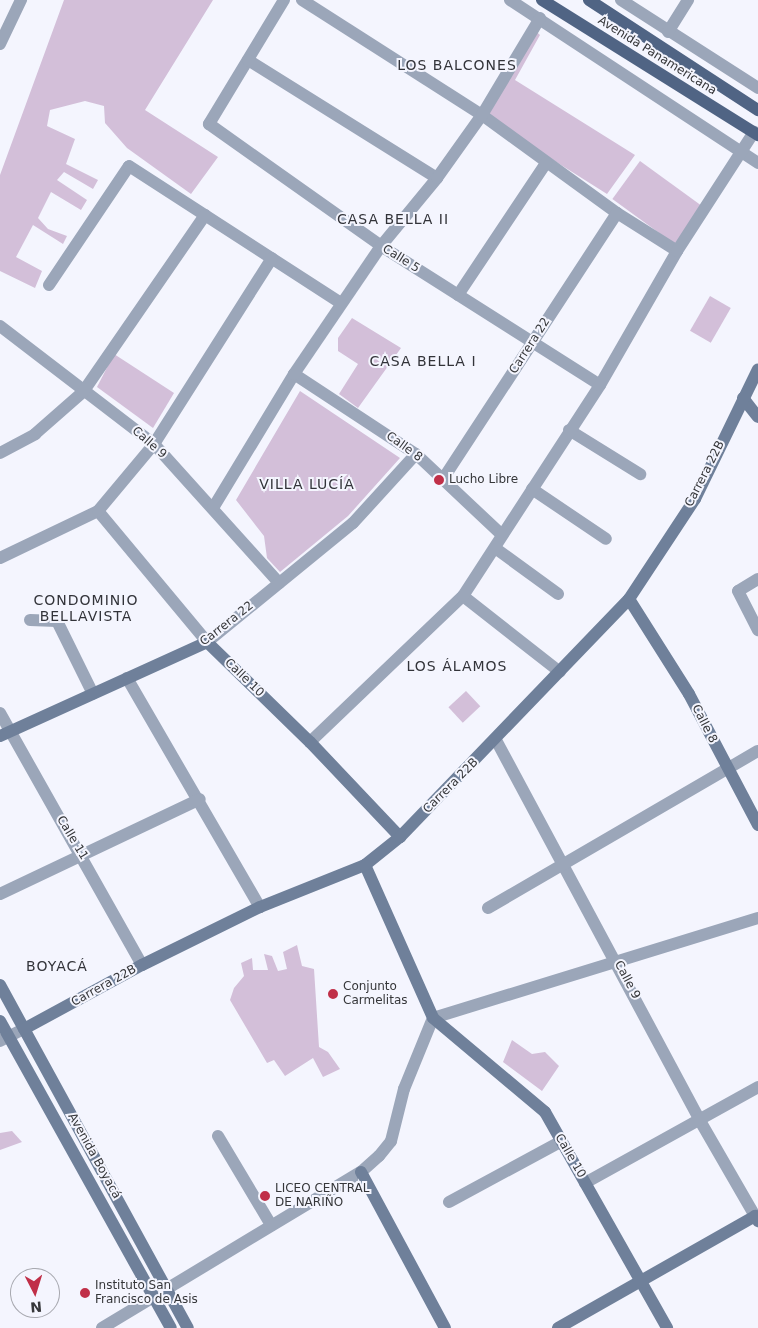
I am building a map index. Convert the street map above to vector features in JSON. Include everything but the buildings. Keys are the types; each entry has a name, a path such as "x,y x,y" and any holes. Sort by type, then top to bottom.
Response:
{"main road":[{"name":"Avenida Panamericana","path":"542,0 756,134"},
{"name":"Avenida Panamericana","path":"589,0 758,110"}],"street":[{"path":"0,44 20,0"},
{"path":"284,0 248,60 437,178"},
{"path":"302,0 482,115 546,164 617,213 677,251"},
{"path":"510,0 758,163"},
{"path":"622,0 668,32 758,88"},
{"path":"668,32 688,0"},
{"path":"213,508 294,374 381,246 437,178 482,115 540,18"},
{"name":"Calle 5","path":"248,60 209,124 381,246 600,384"},
{"path":"310,742 463,596 600,384 677,251 740,152 756,134"},
{"path":"458,294 546,164"},
{"path":"49,285 129,166 341,304"},
{"name":"Carrera 22","path":"443,479 617,213"},
{"path":"0,453 35,434 83,392 205,215"},
{"path":"0,558 98,511 154,444 272,258"},
{"name":"Calle 9","path":"3,333 154,444 279,583"},
{"name":"Carrera 22B","path":"4,1039 142,965 260,907 365,865 400,837 496,740 629,599 695,499 758,369"},
{"name":"Calle 8","path":"294,374 416,454 502,535"},
{"path":"743,398 758,416"},
{"path":"569,430 640,474"},
{"name":"Carrera 22","path":"5,734 207,642 352,524 416,454"},
{"path":"532,489 606,539"},
{"name":"Calle 10","path":"98,511 207,642 310,742 400,837"},
{"path":"495,548 558,594"},
{"path":"758,580 738,591 758,630"},
{"path":"463,596 560,672"},
{"name":"Calle 8","path":"629,599 689,694 727,770 758,825"},
{"path":"30,620 58,621 93,694"},
{"path":"127,678 200,799 260,907"},
{"name":"Calle 11","path":"0,713 5,734 19,750 81,853 142,965"},
{"name":"Calle 9","path":"496,740 618,963 699,1119 757,1217"},
{"path":"488,908 758,751"},
{"path":"0,894 81,853 200,799"},
{"name":"Calle 10","path":"365,865 433,1018 545,1112 642,1280 667,1328"},
{"path":"102,1328 361,1172 391,1141 404,1089 433,1018 618,963 758,918"},
{"name":"Avenida Boyacá","path":"0,985 188,1328"},
{"name":"Avenida Boyacá","path":"0,1022 4,1039 171,1328"},
{"path":"585,1182 758,1087"},
{"path":"218,1136 271,1226"},
{"path":"449,1202 562,1141"},
{"path":"361,1172 445,1328"},
{"path":"558,1328 757,1217"}],"shaded area":[{"path":"64,0 213,0 145,110 218,157 191,194 127,148 105,123 104,106 85,101 50,110 47,126 75,139 66,164 98,180 93,189 64,172 57,180 87,200 81,210 51,192 38,218 48,229 67,236 63,244 33,225 16,257 42,271 35,288 0,271 0,175"},
{"path":"531,27 540,35 515,80 635,155 607,194 482,115"},
{"path":"640,161 702,206 675,244 612,199"},
{"path":"710,296 731,308 711,343 690,331"},
{"path":"352,318 401,348 358,408 339,394 358,364 338,351 338,338"},
{"path":"114,354 174,393 153,428 97,387"},
{"path":"300,391 400,458 348,516 280,572 267,558 264,536 236,500"},
{"path":"466,691 480,706 463,723 448,707"},
{"path":"297,945 302,966 314,969 319,1047 328,1052 340,1069 323,1077 313,1058 285,1076 274,1060 267,1063 230,1000 234,988 244,976 241,963 252,958 253,970 268,970 264,954 272,956 278,971 287,969 283,952"},
{"path":"512,1040 532,1054 545,1052 559,1066 542,1091 503,1062"},
{"path":"12,1131 22,1142 0,1150 0,1133"}],"place":[{"name":"Lucho Libre","path":"439,480"},
{"name":"Conjunto Carmelitas","path":"333,994"},
{"name":"LICEO CENTRAL DE NARIÑO","path":"265,1196"},
{"name":"Instituto San Francisco de Asis","path":"85,1293"}],"district":[{"name":"LOS BALCONES","path":"457,65"},
{"name":"CASA BELLA II","path":"393,219"},
{"name":"CASA BELLA I","path":"423,361"},
{"name":"VILLA LUCÍA","path":"307,484"},
{"name":"CONDOMINIO BELLAVISTA","path":"86,608"},
{"name":"LOS ÁLAMOS","path":"457,666"},
{"name":"BOYACÁ","path":"57,966"}]}
